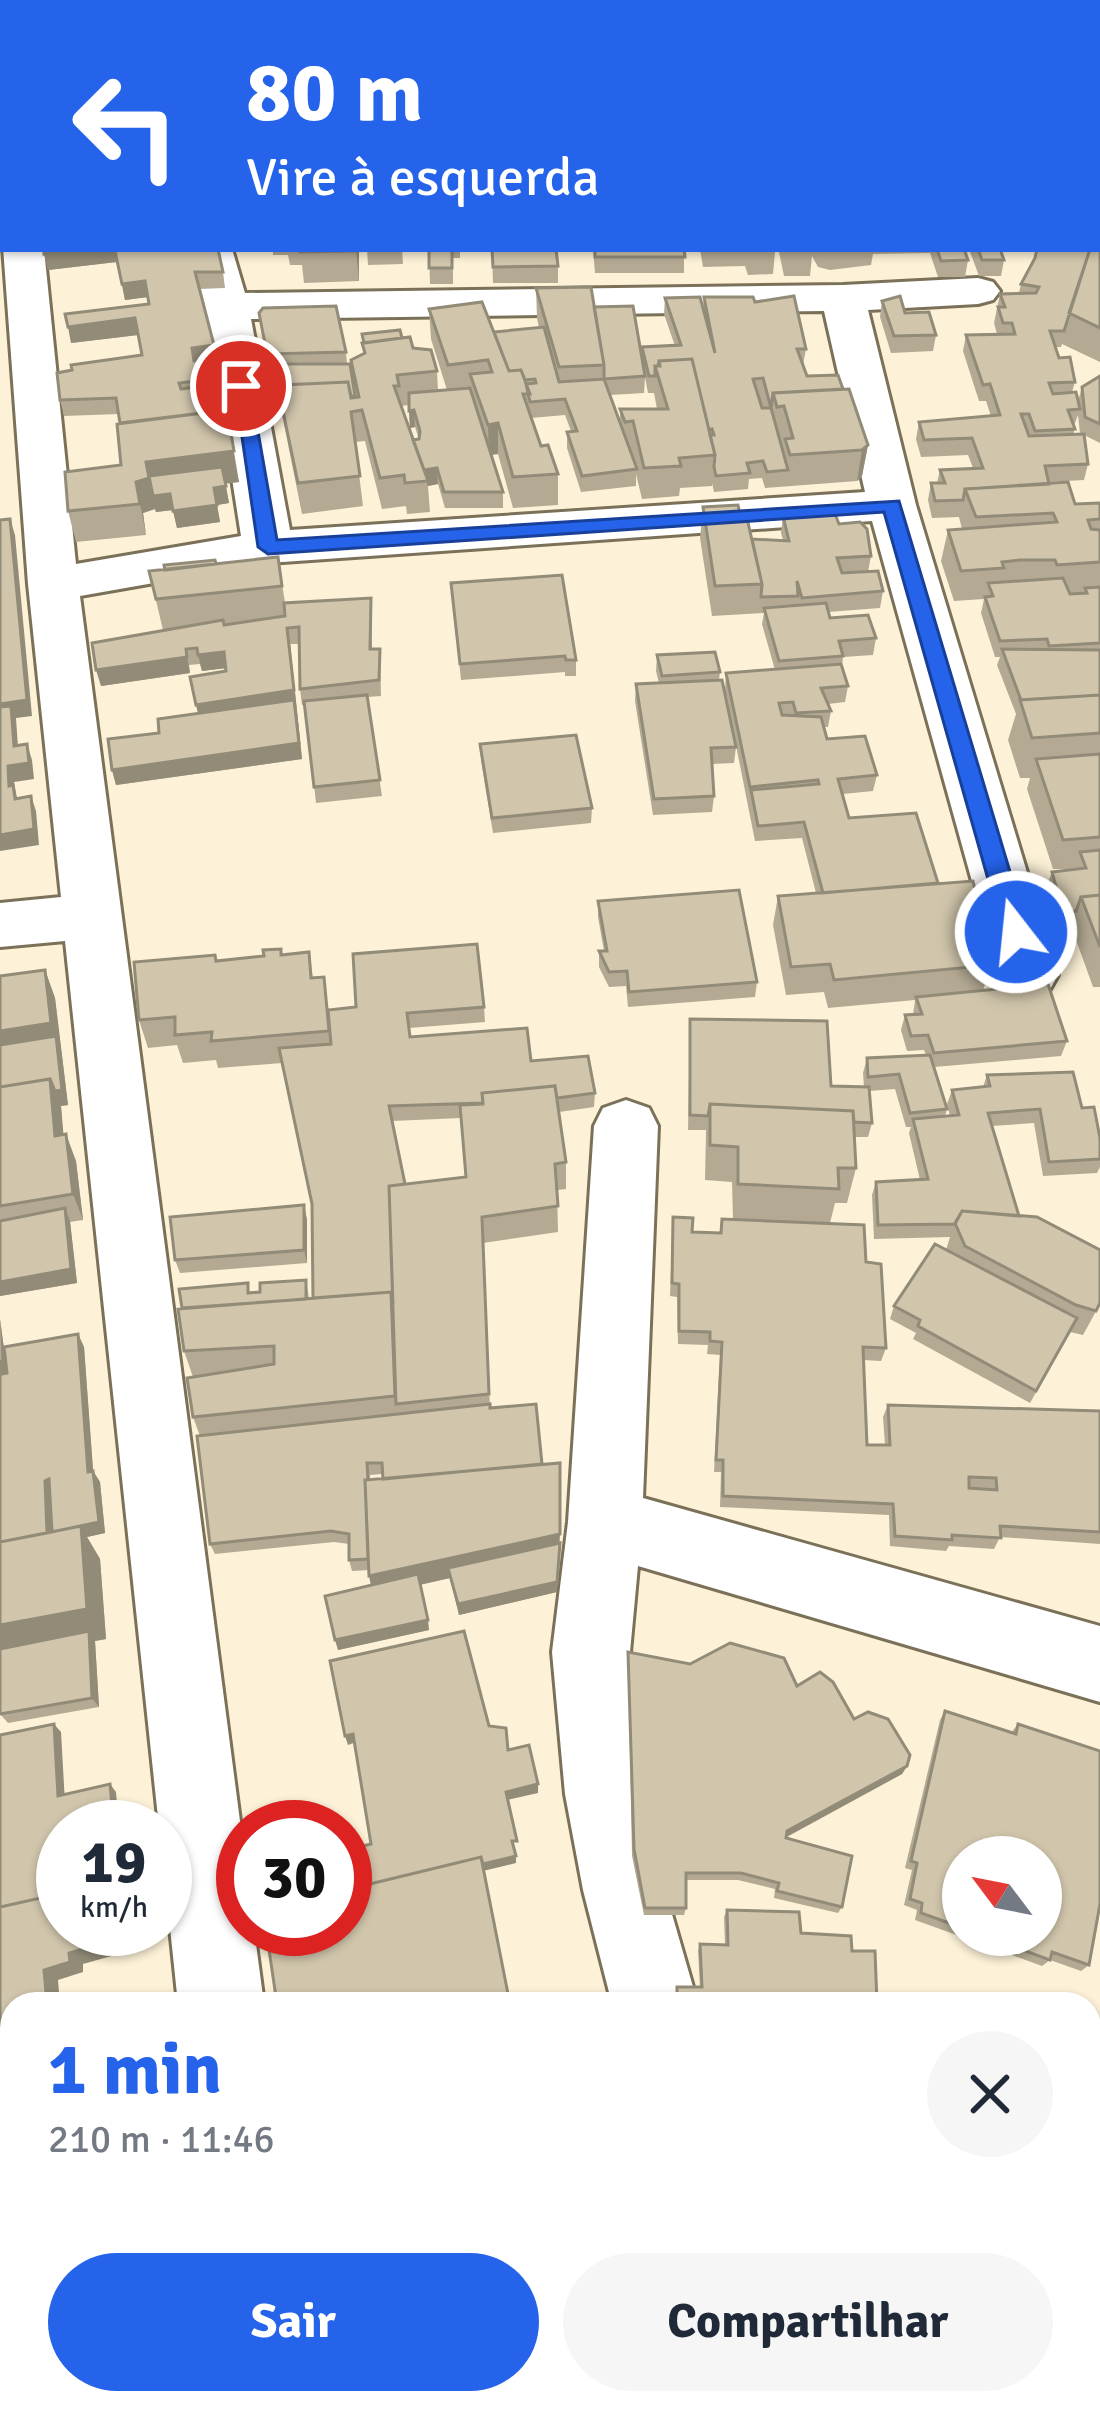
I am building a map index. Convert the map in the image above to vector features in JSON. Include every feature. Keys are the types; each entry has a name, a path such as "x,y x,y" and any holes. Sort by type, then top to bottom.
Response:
{"street":[{"path":"23,252 53,584 220,1992"},
{"path":"213,252 227,306 268,547"},
{"path":"227,306 843,298 978,291"},
{"path":"843,298 892,506 1028,975"},
{"path":"53,584 268,547 892,506"},
{"path":"0,925 95,916"},
{"path":"626,1126 605,1522 591,1652 596,1728 624,1890 652,1992"},
{"path":"605,1522 1100,1664"}],"building":[{"path":"115,252 219,252 223,272 195,272 214,345 192,348 194,361 206,360 209,372 196,373 197,381 179,383 181,389 223,383 230,424 227,410 120,423 116,398 60,400 57,373 72,370 71,365 142,355 135,318 68,327 65,314 149,304 145,281 122,284"},
{"path":"429,252 452,252 452,268 429,268"},
{"path":"492,252 556,252 558,266 493,267"},
{"path":"595,252 684,252 685,257 595,257"},
{"path":"938,252 965,252 968,260 941,261"},
{"path":"979,252 1001,252 1004,260 982,260"},
{"path":"1036,252 1089,252 1064,331 1050,331 1059,358 1070,357 1075,382 1049,383 1053,394 1076,392 1080,409 1068,410 1075,429 1035,431 1029,414 1021,414 1029,436 1084,434 1088,464 1045,466 1049,484 965,489 963,500 935,501 931,483 945,483 940,470 983,468 972,438 924,440 919,422 1000,415 990,384 983,385 966,335 1015,334 1012,323 1003,323 998,307 1005,307 1000,294 1036,293 1039,287 1021,284"},
{"path":"1089,252 1100,252 1100,328 1069,313"},
{"path":"591,287 604,365 559,367 536,288"},
{"path":"794,296 806,349 797,349 807,376 838,375 843,389 773,393 771,408 788,470 767,472 763,461 747,463 750,473 716,476 710,435 714,435 692,359 659,361 655,376 649,376 642,347 681,345 665,298 700,297 715,353 704,297 753,297 755,302","holes":["763,378 771,408 762,408 753,379"]},
{"path":"900,296 905,313 929,312 936,335 894,336 882,301"},
{"path":"482,302 509,371 521,370 530,394 523,394 541,446 548,445 558,474 513,477 498,423 488,425 470,374 492,372 488,360 448,365 429,309"},
{"path":"336,306 346,352 267,354 259,313 263,308"},
{"path":"633,306 645,376 604,379 594,307"},
{"path":"544,327 559,382 604,379 637,469 582,476 567,432 577,431 565,399 530,402 526,384 536,383 535,379 525,380 521,370 509,371 494,332"},
{"path":"400,330 402,338 364,343 362,334"},
{"path":"410,337 413,348 431,350 437,371 397,375 399,386 394,386 428,481 405,483 404,475 380,478 362,410 351,412 360,476 298,483 280,397 284,396 282,385 348,382 351,398 359,397 351,360 365,353 362,343"},
{"path":"692,359 715,455 679,458 681,466 644,468 633,421 625,422 620,409 668,409 655,366 660,366 659,361"},
{"path":"280,364 350,364 355,396 348,382 282,385 284,396 277,398"},
{"path":"1100,376 1100,424 1085,417 1082,387"},
{"path":"470,388 503,492 444,492 437,468 424,470 413,440 419,439 420,431 414,410 409,411 409,393"},
{"path":"849,389 868,445 862,450 790,455 785,439 793,438 784,406 777,407 773,393"},
{"path":"227,410 234,451 146,462 149,478 136,482 140,504 68,511 65,472 121,465 117,424"},
{"path":"222,467 226,486 214,488 217,505 173,511 170,494 153,496 149,476"},
{"path":"1068,482 1075,504 1100,503 1100,519 1088,520 1091,529 1100,530 1100,562 1057,565 1055,560 1020,560 1002,562 1004,568 961,571 948,530 1057,522 1053,513 976,517 965,489"},
{"path":"738,505 740,514 746,514 762,584 715,586 703,507"},
{"path":"835,514 839,524 860,522 867,529 871,556 837,558 842,573 878,571 883,591 802,598 797,581 798,596 761,597 752,539 789,541 783,516"},
{"path":"10,519 27,700 0,704 0,520"},
{"path":"278,557 282,586 156,599 149,571"},
{"path":"215,560 216,564 165,570 164,565"},
{"path":"562,575 576,660 565,656 460,664 451,583"},
{"path":"1063,578 1070,594 1100,587 1100,643 1049,646 1047,639 1000,641 985,597 993,596 988,583"},
{"path":"371,598 370,649 380,649 379,680 300,689 299,627 287,628 294,690 196,705 190,677 226,671 224,652 198,655 197,648 186,649 187,657 96,670 92,643 223,620 224,625 285,616 284,603"},
{"path":"826,603 830,618 868,615 876,638 839,641 843,656 779,661 764,608"},
{"path":"1002,649 1100,650 1100,695 1021,700"},
{"path":"715,652 720,672 662,676 657,655"},
{"path":"841,664 848,686 821,688 831,711 796,713 793,702 779,703 782,715 821,717 827,739 865,736 877,775 838,779 849,818 916,813 938,883 823,893 804,822 758,826 751,790 819,784 818,780 750,787 726,673"},
{"path":"722,680 736,747 711,748 714,796 654,799 636,684"},
{"path":"367,695 380,780 314,787 304,701"},
{"path":"1100,695 1100,733 1032,738 1020,700"},
{"path":"294,700 299,743 112,770 108,739 159,733 158,719"},
{"path":"11,706 14,746 27,744 29,763 8,766 9,786 13,785 15,799 31,796 34,829 0,835 0,707"},
{"path":"576,735 592,808 492,818 480,744"},
{"path":"1100,754 1100,837 1063,840 1036,759"},
{"path":"1100,850 1100,895 1081,897 1076,911 1063,912 1052,872 1086,868 1080,852"},
{"path":"973,881 992,965 834,980 830,964 791,967 778,896"},
{"path":"739,890 757,982 629,992 627,971 609,972 599,951 607,951 598,901"},
{"path":"1100,895 1100,947 1081,897"},
{"path":"477,944 484,1007 407,1013 410,1037 527,1028 531,1061 588,1056 595,1093 557,1098 555,1086 482,1093 483,1103 389,1106 405,1184 389,1186 393,1305 391,1292 313,1298 312,1204 279,1048 331,1044 328,1010 356,1007 353,954"},
{"path":"281,949 281,955 309,952 311,978 324,977 329,1031 211,1041 212,1032 175,1035 175,1017 139,1020 134,962 215,955 216,961 264,956 263,950"},
{"path":"45,970 51,1023 0,1031 0,976"},
{"path":"1048,984 1067,1041 934,1053 928,1035 911,1036 905,1015 922,1014 916,997"},
{"path":"690,1019 827,1021 831,1086 869,1087 872,1123 854,1122 853,1111 710,1104 708,1116 690,1115"},
{"path":"56,1036 62,1090 55,1091 50,1079 0,1087 0,1045"},
{"path":"930,1055 947,1109 910,1113 899,1074 868,1077 867,1058"},
{"path":"1073,1072 1082,1108 1094,1107 1100,1159 1049,1162 1040,1109 988,1113 1019,1216 962,1211 955,1224 878,1225 876,1182 928,1179 913,1119 959,1115 952,1090 990,1086 987,1075"},
{"path":"50,1079 55,1136 66,1134 73,1194 0,1206 0,1087"},
{"path":"555,1086 566,1162 555,1164 558,1206 482,1217 489,1394 396,1404 389,1186 466,1177 460,1105 483,1104 482,1093"},
{"path":"710,1104 853,1111 856,1168 838,1168 839,1189 738,1184 738,1147 710,1145"},
{"path":"304,1205 304,1250 175,1260 170,1217"},
{"path":"65,1208 71,1269 0,1282 0,1221"},
{"path":"962,1211 1037,1217 1100,1250 1096,1311 965,1246 955,1223"},
{"path":"673,1217 693,1218 692,1232 721,1233 722,1219 864,1225 866,1262 881,1264 886,1348 863,1347 867,1445 890,1445 888,1405 1100,1411 1100,1532 1000,1526 1001,1538 895,1536 893,1504 723,1496 723,1460 716,1460 722,1342 710,1341 710,1332 679,1331 679,1284 672,1283","holes":["969,1477 996,1478 997,1490 969,1488"]},
{"path":"935,1244 1077,1318 1036,1391 918,1326 920,1320 894,1306"},
{"path":"306,1280 306,1299 182,1308 179,1289 248,1283 248,1293 260,1292 260,1283"},
{"path":"391,1292 395,1396 193,1417 187,1378 274,1364 274,1346 184,1351 178,1309"},
{"path":"78,1334 88,1472 93,1471 99,1522 52,1532 49,1479 45,1481 47,1533 0,1542 0,1360 2,1374 7,1373 4,1347"},
{"path":"490,1404 490,1408 536,1404 542,1464 383,1479 382,1463 367,1463 368,1559 349,1560 349,1534 331,1531 210,1544 197,1436"},
{"path":"560,1463 560,1534 369,1576 365,1480"},
{"path":"81,1526 87,1609 0,1625 0,1542"},
{"path":"560,1543 557,1582 458,1604 448,1568"},
{"path":"418,1574 428,1620 335,1640 325,1596"},
{"path":"89,1631 92,1698 0,1714 0,1649"},
{"path":"464,1631 489,1726 506,1728 508,1750 529,1745 538,1784 506,1792 516,1856 483,1864 481,1857 372,1883 372,1800 364,1800 353,1734 345,1736 330,1661"},
{"path":"730,1643 784,1658 797,1686 820,1672 833,1682 854,1719 868,1712 888,1719 910,1755 907,1766 787,1831 786,1838 852,1856 842,1907 777,1891 779,1883 741,1873 686,1873 686,1908 645,1908 634,1849 628,1652 690,1664"},
{"path":"945,1711 1016,1734 1018,1724 1100,1751 1100,1904 1089,1965 1062,1956 1062,1836 942,1836 942,1920 921,1913 922,1903 910,1899 917,1863 911,1861"},
{"path":"54,1724 58,1796 110,1784 111,1800 36,1800 36,1899 0,1907 0,1735"},
{"path":"481,1857 508,1992 275,1992 270,1956 372,1956 372,1883"},
{"path":"36,1899 36,1956 69,1956 70,1962 44,1970 46,1992 0,1992 0,1907"},
{"path":"727,1910 799,1912 801,1933 851,1936 852,1951 875,1951 877,1992 677,1992 677,1987 702,1987 700,1944 728,1945"}],"route":[{"path":"241,386 268,547 892,506 1016,932"}]}
